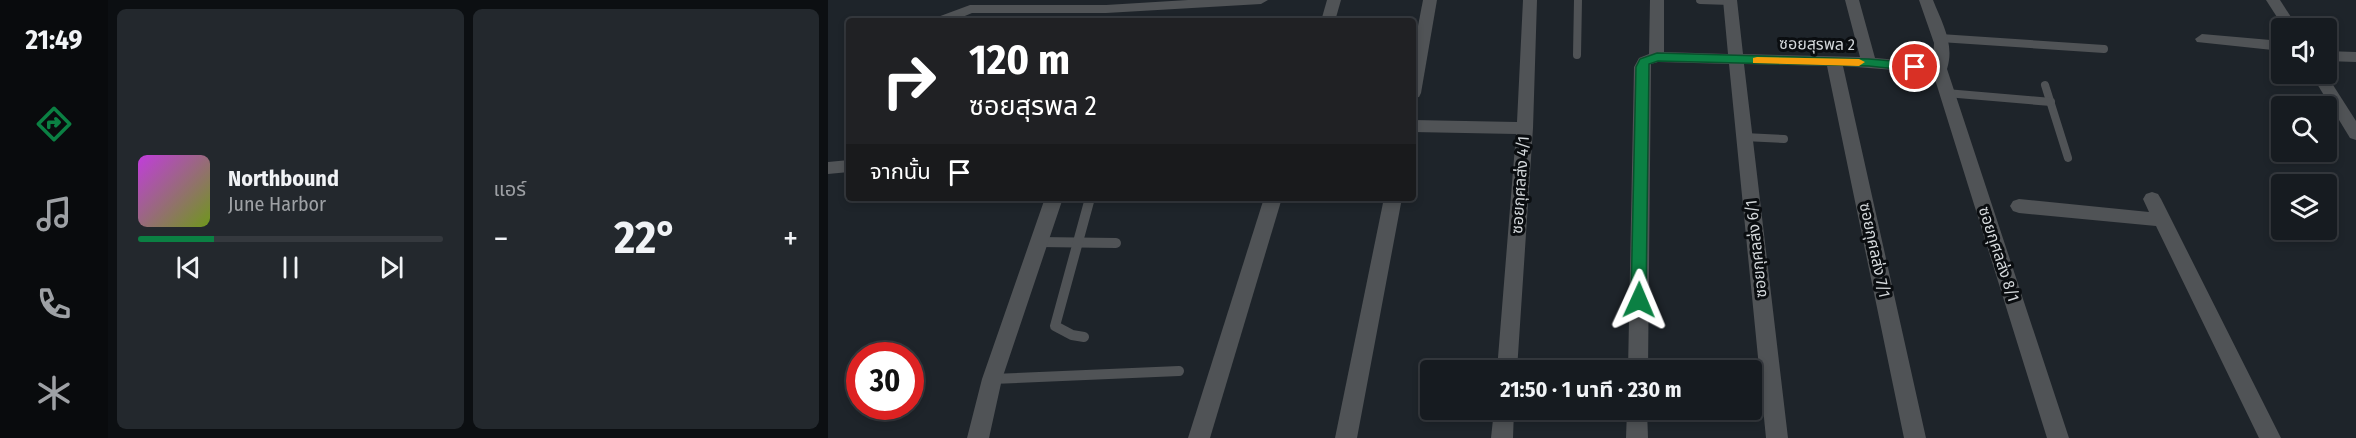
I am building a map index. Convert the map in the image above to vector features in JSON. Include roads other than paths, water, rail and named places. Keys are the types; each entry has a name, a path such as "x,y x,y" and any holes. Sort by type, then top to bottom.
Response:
{"street":[{"path":"948,18 970,9 1107,10 1261,0"},
{"path":"1329,18 1334,0"},
{"path":"1416,77 1430,0"},
{"name":"ซอยกุศลส่ง 4/1","path":"1508,360 1525,128 1530,0"},
{"path":"1638,360 1642,67 1644,61 1657,57 1657,0"},
{"name":"ซอยกุศลส่ง 6/1","path":"1730,0 1777,438"},
{"path":"1852,0 1869,62"},
{"path":"1926,0 1944,53 1939,69"},
{"path":"2273,0 2285,18"},
{"path":"2202,39 2271,44"},
{"path":"2337,56 2356,57"},
{"name":"ซอยสุรพล 2","path":"1657,57 1869,62 1939,69"},
{"name":"ซอยกุศลส่ง 7/1","path":"1834,62 1915,438"},
{"name":"ซอยกุศลส่ง 8/1","path":"1939,69 2058,438"},
{"path":"2325,84 2356,134"},
{"path":"1416,126 1525,128"},
{"path":"828,168 846,166"},
{"path":"2152,199 2270,438"},
{"path":"978,438 992,379 1053,201"},
{"path":"1199,438 1272,201"},
{"path":"1346,438 1392,201"},
{"path":"2019,206 2161,220"},
{"path":"1502,438 1503,420"},
{"path":"1637,420 1637,438"}],"lane":[{"path":"1577,55 1578,0"},
{"path":"1700,0 1730,0"},
{"path":"1940,38 2104,49"},
{"path":"2045,85 2068,158"},
{"path":"1946,93 2050,102"},
{"path":"1744,137 1784,140"},
{"path":"1084,337 1072,335 1055,326 1089,201"},
{"path":"1039,242 1116,243"},
{"path":"992,379 1179,371"}]}
